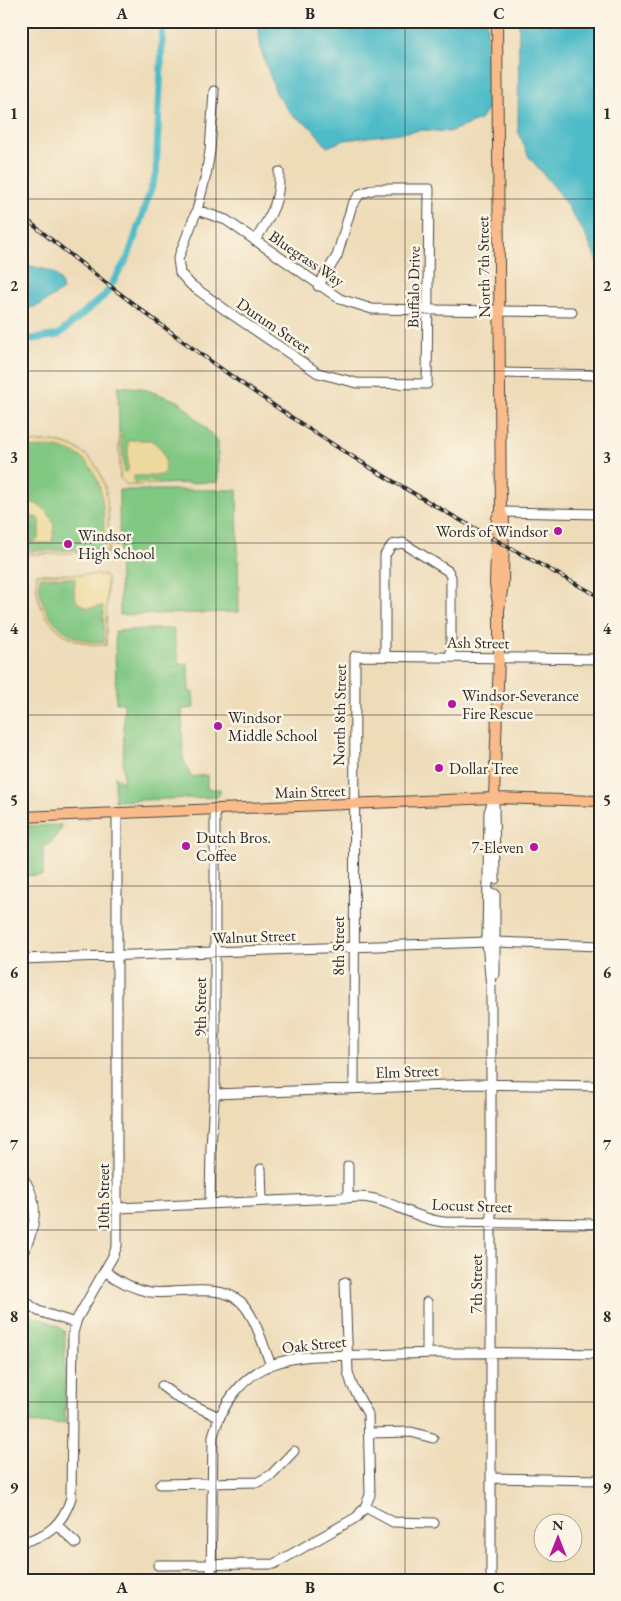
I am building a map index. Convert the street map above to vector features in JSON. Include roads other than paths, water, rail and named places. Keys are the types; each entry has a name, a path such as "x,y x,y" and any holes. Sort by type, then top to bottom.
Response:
{"main road":[{"name":"North 7th Street","path":"497,21 501,512 504,518 503,584 499,610 499,656"},
{"name":"7th Street","path":"494,798 499,656"},
{"name":"Main Street","path":"21,817 494,798 600,801"}],"street":[{"name":"Durum Street","path":"214,91 210,151 197,210 178,259 180,273 191,285 318,373 357,383 427,384"},
{"path":"255,241 274,211 280,193 279,172"},
{"name":"Buffalo Drive","path":"318,286 337,256 352,205 360,194 375,189 429,189 427,384"},
{"name":"Bluegrass Way","path":"197,210 226,220 318,286 340,299 372,308 572,312"},
{"path":"500,373 600,375"},
{"path":"501,512 600,514"},
{"path":"385,656 386,555 392,544 403,543 448,571 451,577 451,656"},
{"name":"Ash Street","path":"355,656 499,656 600,659"},
{"name":"North 8th Street","path":"354,804 355,656"},
{"name":"7th Street","path":"490,1580 491,935 489,812 494,798"},
{"name":"7th Street","path":"491,988 494,978 491,942 496,812 494,798"},
{"name":"8th Street","path":"354,804 354,1088"},
{"name":"9th Street","path":"210,1204 211,1147 215,1094 215,810"},
{"name":"10th Street","path":"57,1525 67,1510 72,1490 73,1342 75,1323 105,1272 116,1246 118,1208 118,954 116,814"},
{"name":"Walnut Street","path":"21,958 491,942 600,946"},
{"name":"Elm Street","path":"215,1094 490,1083 600,1086"},
{"path":"348,1166 348,1198"},
{"path":"261,1169 262,1201"},
{"path":"21,1175 32,1197 35,1214 31,1238 21,1256"},
{"name":"Locust Street","path":"118,1208 348,1198 378,1199 434,1221 600,1224"},
{"path":"105,1272 124,1283 149,1291 216,1292 236,1299 242,1304 252,1319 271,1365"},
{"path":"158,1565 266,1565 279,1562 352,1521 365,1508 370,1492 367,1410 350,1380 345,1282"},
{"path":"21,1298 38,1311 75,1323"},
{"path":"427,1302 427,1353"},
{"name":"Oak Street","path":"211,1580 212,1448 219,1417 229,1400 245,1382 271,1365 296,1358 427,1353 600,1354"},
{"path":"162,1386 178,1398 219,1417"},
{"path":"369,1433 411,1432 433,1438"},
{"path":"160,1484 258,1482 271,1475 294,1451"},
{"path":"491,1478 600,1480"},
{"path":"365,1508 393,1522 434,1523"},
{"path":"21,1542 43,1536 57,1525 76,1543"}],"water":[{"path":"258,21 487,21 488,109 480,120 449,132 423,130 345,140 327,147 312,128 291,114 276,93 261,50"},
{"path":"519,21 600,21 600,269 585,234 557,190 529,157 518,131"},
{"path":"21,261 57,275 63,290 40,305 27,309 21,307"}],"waterway":[{"path":"21,337 33,339 58,335 105,295 128,257 156,174 163,21"}],"railway":[{"path":"21,215 104,282 189,346 321,437 424,499 600,597"}],"place":[{"name":"Words of Windsor","path":"558,531"},
{"name":"Windsor High School","path":"68,544"},
{"name":"Windsor-Severance Fire Rescue","path":"452,704"},
{"name":"Windsor Middle School","path":"218,726"},
{"name":"Dollar Tree","path":"439,768"},
{"name":"Dutch Bros. Coffee","path":"186,846"},
{"name":"7-Eleven","path":"534,847"}]}
